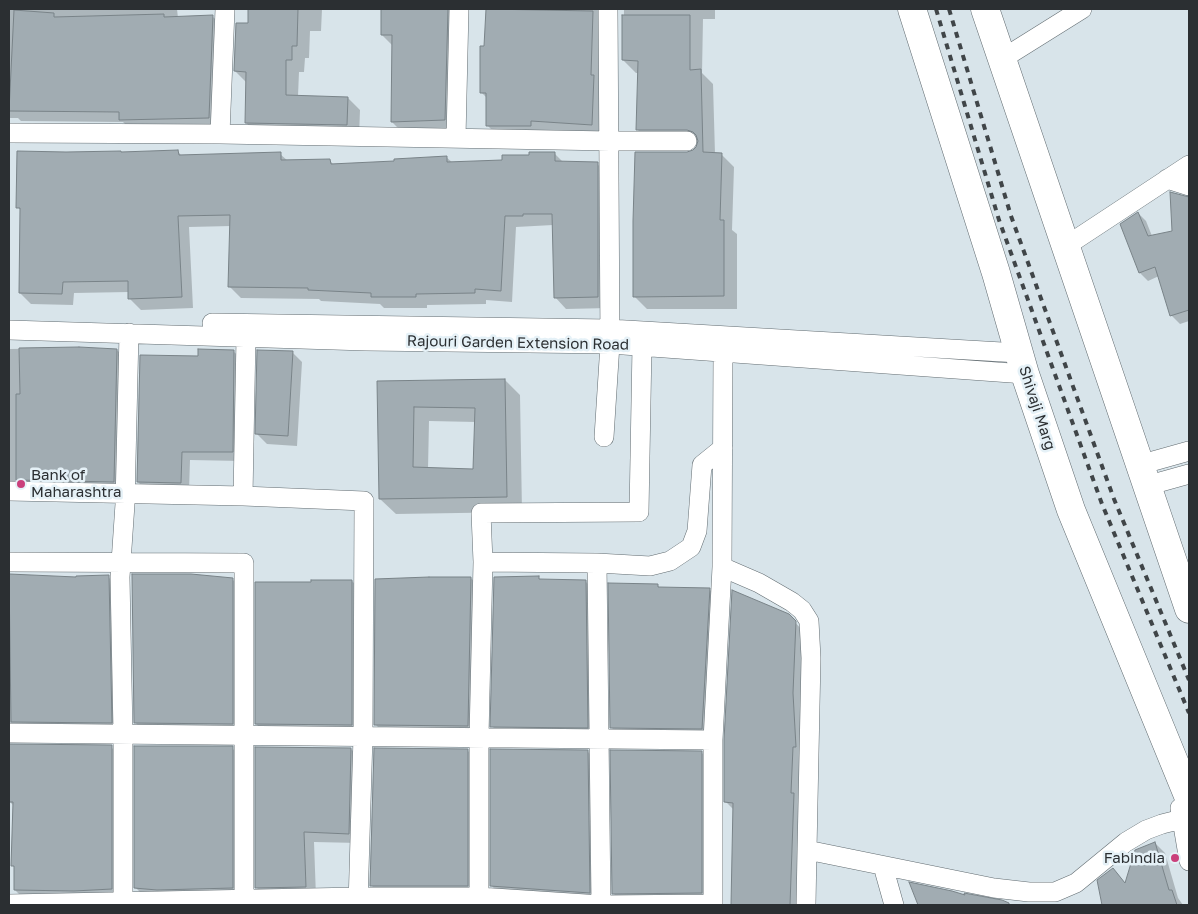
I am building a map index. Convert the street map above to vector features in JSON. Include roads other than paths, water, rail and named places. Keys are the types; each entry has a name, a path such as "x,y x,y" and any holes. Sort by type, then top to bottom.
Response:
{"main road":[{"name":"Shivaji Marg","path":"912,9 1022,363 1071,510 1170,750 1186,809"},
{"path":"985,9 1189,609"}],"street":[{"path":"220,134 225,9"},
{"path":"456,138 459,9"},
{"path":"604,437 610,337 608,9"},
{"path":"1002,59 1082,9"},
{"path":"9,133 220,134 610,141 687,140"},
{"path":"1066,246 1189,165"},
{"path":"1167,180 1189,186"},
{"name":"Rajouri Garden Extension Road","path":"9,318 435,328 1022,363"},
{"name":"Rajouri Garden Extension Road","path":"9,330 366,341 610,337 642,346 723,352 1022,363"},
{"path":"123,904 123,734 120,577 126,492 129,333"},
{"path":"243,496 246,337"},
{"path":"479,901 479,738 483,562 481,513 639,512 642,346"},
{"path":"9,904 123,904 244,900 479,901 601,905 713,905 713,740 722,567 723,352"},
{"path":"483,562 597,563 650,566 670,561 691,548 697,531 702,465 723,448"},
{"path":"1143,475 1189,451"},
{"path":"1143,475 1189,474"},
{"path":"9,490 126,492 364,501 363,736 358,901"},
{"path":"9,562 244,563 244,900"},
{"path":"597,563 601,905"},
{"path":"722,567 759,583 792,602 802,610 809,621 811,658 806,905"},
{"path":"9,733 713,740"},
{"path":"807,850 883,866 1014,898 1055,892 1076,883 1126,842 1146,830 1162,824 1186,809 1189,861"},
{"path":"883,866 894,905"}],"railway":[{"path":"936,9 999,220 1102,504 1189,713"},
{"path":"949,9 1011,216 1114,499 1189,680"}],"place":[{"name":"Bank of Maharashtra","path":"21,484"},
{"name":"Fabindia","path":"1175,858"}]}
